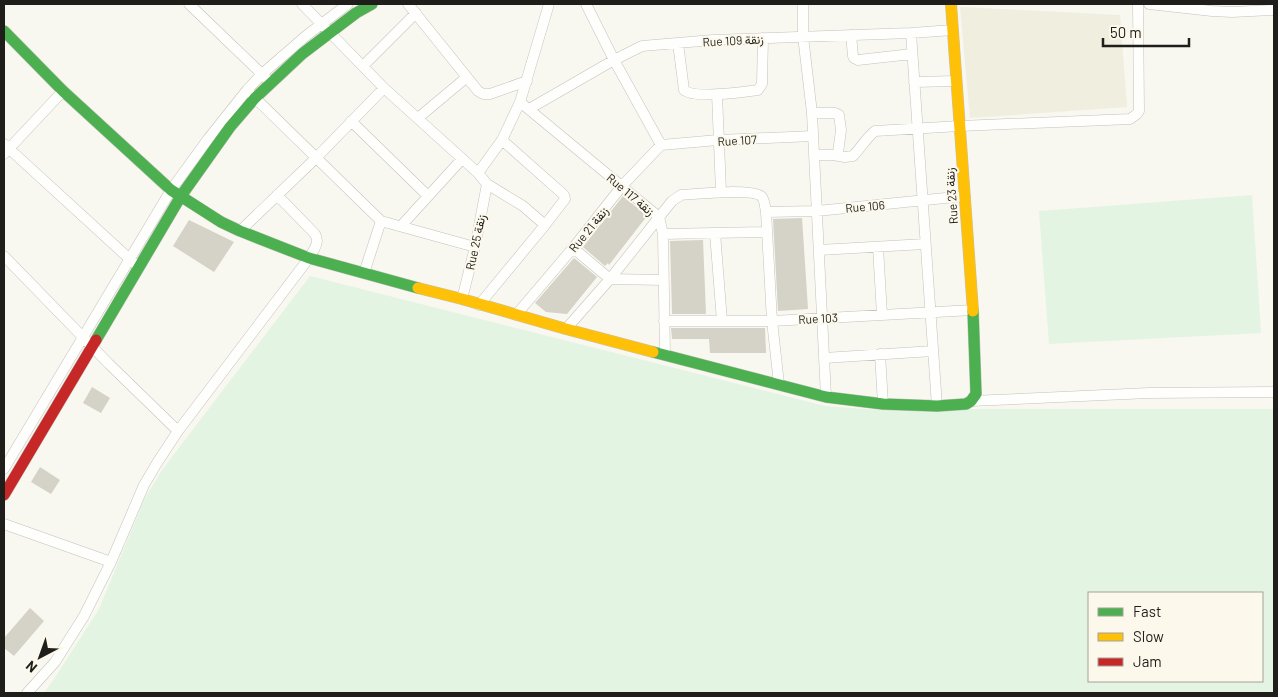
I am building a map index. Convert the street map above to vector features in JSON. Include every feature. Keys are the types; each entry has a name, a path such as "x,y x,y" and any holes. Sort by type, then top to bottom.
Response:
{"street":[{"path":"189,4 271,82"},
{"path":"302,4 384,88 478,173 487,184 522,206 545,225"},
{"path":"17,471 5,464 83,338 134,263 176,193 230,127 262,74 292,46 348,4"},
{"path":"251,94 271,82 330,32 372,4"},
{"path":"408,4 478,91 487,95 527,81"},
{"path":"478,173 502,140 520,102 549,4"},
{"path":"586,4 614,60 661,145"},
{"path":"803,4 803,36 812,113 826,397"},
{"name":"Rue 23 زنقة","path":"951,4 973,310 976,394 971,401"},
{"path":"814,155 853,156 875,131 1130,119 1139,111 1138,4"},
{"path":"1149,4 1212,12 1258,7 1274,10"},
{"path":"363,66 416,13"},
{"name":"Rue 109 زنقة","path":"530,109 614,60 642,46 764,38 953,30"},
{"path":"4,31 63,91 176,193 221,222 309,258 400,284 826,397 883,404 937,406 966,404 971,401 1149,393 1274,392"},
{"path":"911,33 937,406"},
{"path":"851,35 853,56 858,60 912,54"},
{"path":"678,43 684,90 690,94 717,94 758,90 760,88 762,84 764,38"},
{"path":"418,118 467,77"},
{"path":"914,82 956,80"},
{"path":"240,231 316,158 384,88"},
{"path":"63,91 5,149 134,263"},
{"path":"251,94 381,221 476,247"},
{"path":"717,94 721,192"},
{"name":"Rue 117 زنقة","path":"520,102 659,217 663,234 664,355"},
{"path":"812,113 835,113 839,115 841,130 840,149 838,153 833,155"},
{"path":"351,122 428,196"},
{"name":"Rue 107","path":"661,145 718,140 813,136"},
{"path":"479,305 564,202 565,197 502,140"},
{"name":"Rue 21 زنقة","path":"516,315 573,248 622,186 661,145"},
{"path":"401,226 462,159"},
{"name":"Rue 25 زنقة","path":"462,299 476,247 487,184"},
{"path":"566,329 610,279 672,200 681,195 721,192 756,194 763,200 766,212 772,321 779,384"},
{"path":"27,693 55,662 84,616 144,485 157,463 178,431 309,258 318,242 315,234 277,194"},
{"name":"Rue 106","path":"766,212 817,211 965,196"},
{"path":"364,273 381,221"},
{"path":"663,234 766,232"},
{"path":"715,233 722,321"},
{"path":"819,250 926,244"},
{"path":"878,247 882,315"},
{"path":"573,248 610,279 663,280"},
{"path":"4,256 83,338 178,431"},
{"path":"4,494 92,346 134,263"},
{"name":"Rue 103","path":"664,321 772,321 973,310"},
{"path":"824,358 933,351"},
{"path":"880,354 883,404"},
{"path":"4,524 110,562"}],"shaded area":[{"path":"960,7 1120,15 1127,107 970,118"}],"green space":[{"path":"1252,195 1261,333 1049,344 1039,211"},
{"path":"310,276 825,406 880,410 1274,409 1274,693 44,693 99,609 144,500 162,470"}],"building":[{"path":"623,196 647,216 609,265 608,263 605,266 583,247"},
{"path":"802,218 808,309 778,311 773,219"},
{"path":"189,220 234,242 214,272 173,246"},
{"path":"703,240 706,314 672,314 670,241"},
{"path":"574,258 597,277 567,314 546,312 535,303"},
{"path":"671,328 765,328 766,353 710,353 709,339 672,339"},
{"path":"92,387 110,398 101,413 83,403"},
{"path":"40,467 60,480 51,494 31,482"},
{"path":"30,608 44,621 14,656 4,648 4,638"}],"traffic: fast":[{"path":"96,340 181,196 230,127 255,98 302,54 356,13 372,4"},
{"path":"4,31 63,91 171,190 221,222 309,258 418,288"},
{"path":"653,352 826,397 883,404 937,406 966,404 976,394 973,311"}],"traffic: slow":[{"path":"951,4 973,311"},
{"path":"418,288 653,352"}],"traffic: jam":[{"path":"4,495 96,340"}]}
